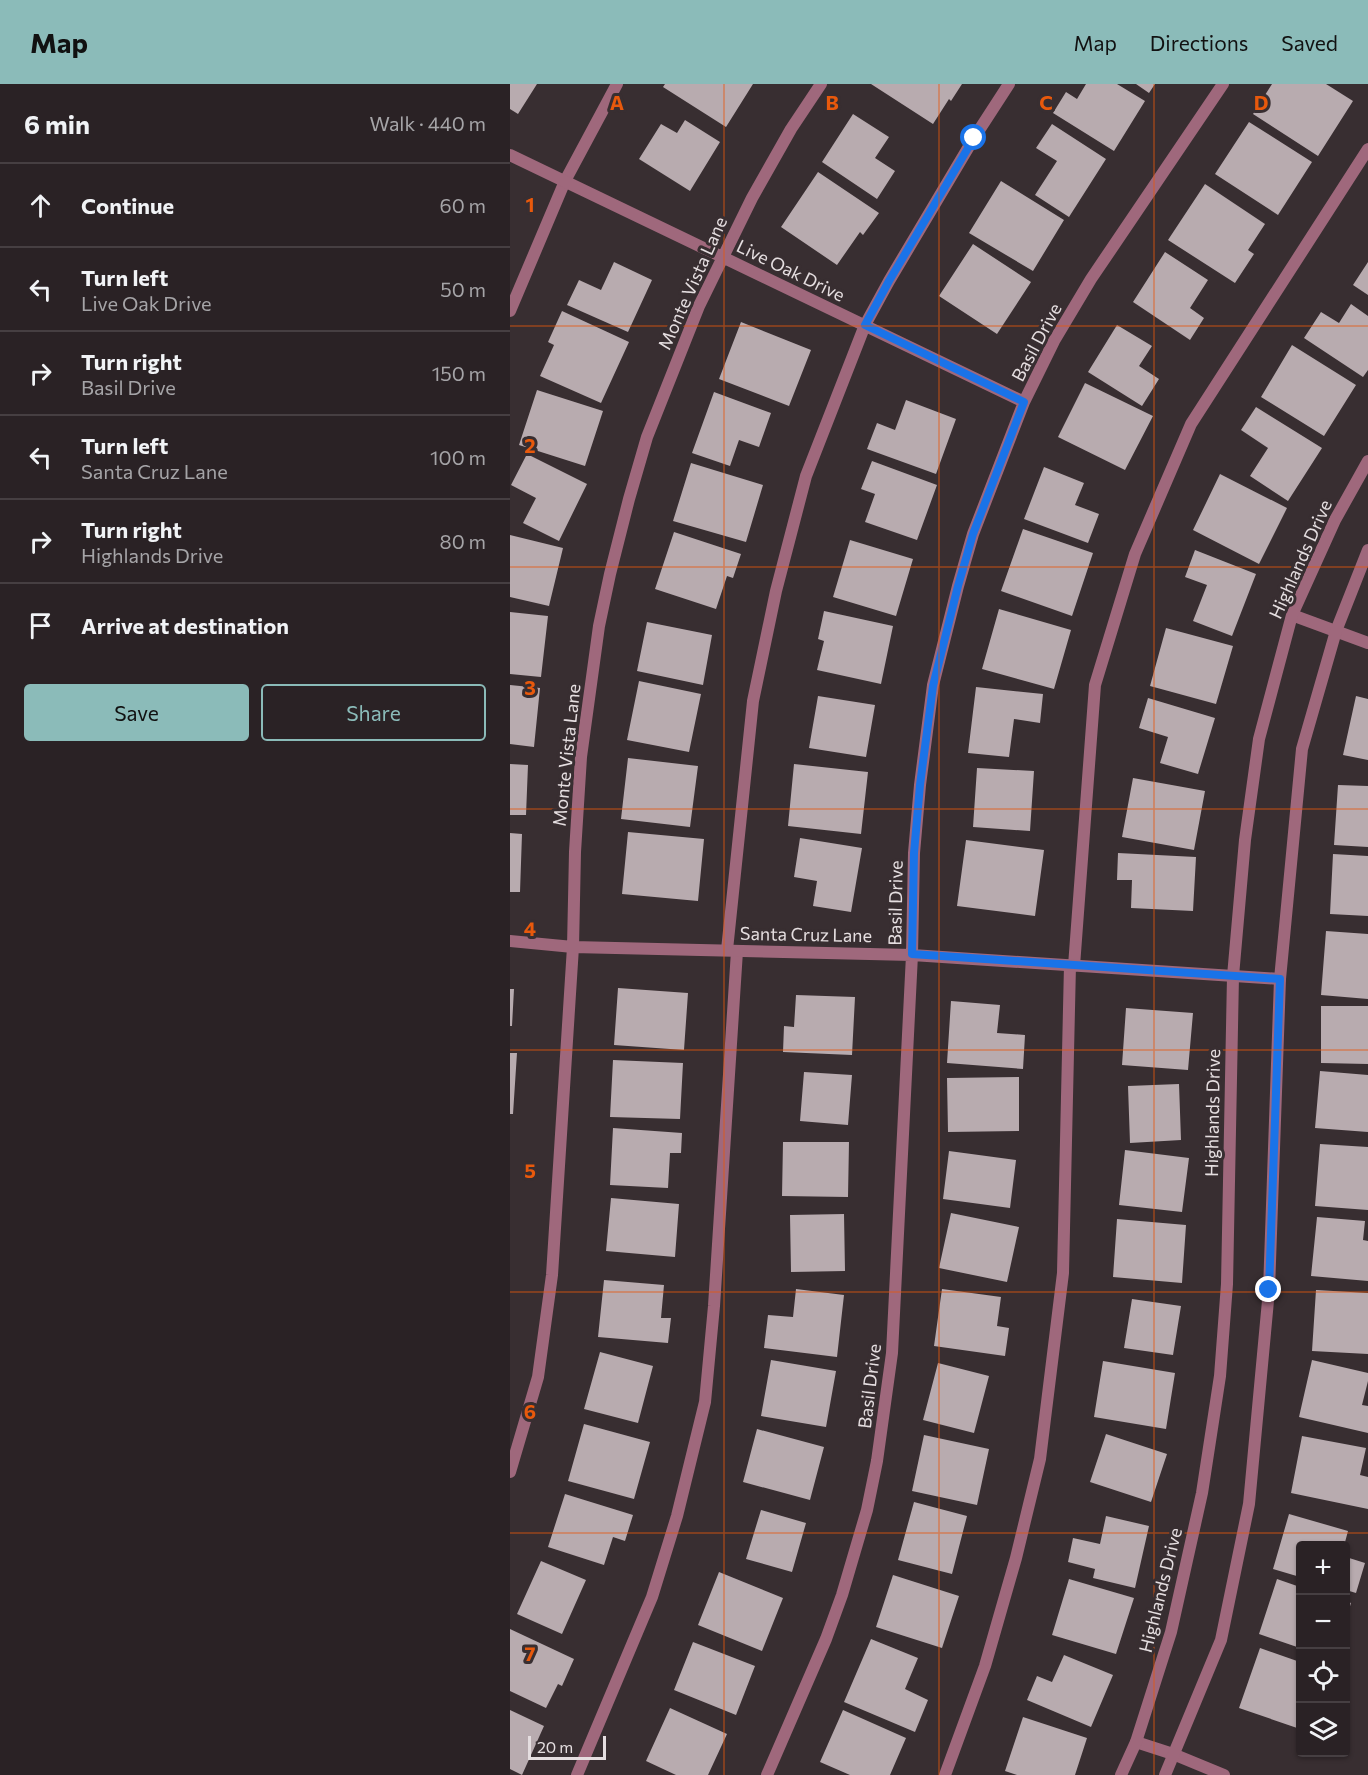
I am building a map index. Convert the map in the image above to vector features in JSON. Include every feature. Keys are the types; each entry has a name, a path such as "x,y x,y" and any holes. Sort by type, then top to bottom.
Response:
{"street":[{"path":"510,311 565,181 617,84"},
{"name":"Monte Vista Lane","path":"510,1472 538,1377 552,1275 573,947 575,852 581,757 599,626 610,573 647,437 695,316 752,198 821,84"},
{"path":"577,1775 652,1597 677,1516 705,1402 714,1306 732,950 753,701 776,591 806,476 865,325 889,281 1009,84"},
{"name":"Basil Drive","path":"767,1775 826,1639 842,1595 867,1510 877,1461 892,1353 912,954 914,853 920,785 933,686 958,586 973,534 1024,402 1054,341 1091,279 1223,84"},
{"path":"945,1775 985,1666 1016,1558 1040,1459 1063,1273 1072,965 1095,685 1135,554 1191,424 1368,149"},
{"name":"Live Oak Drive","path":"510,155 1024,402"},
{"name":"Highlands Drive","path":"1121,1775 1136,1742 1172,1632 1202,1492 1220,1376 1227,1284 1233,976 1245,840 1259,739 1292,615 1335,519 1368,461"},
{"path":"1165,1775 1221,1641 1249,1504 1269,1290 1280,979 1302,749 1336,631 1368,550"},
{"path":"1292,615 1368,643"},
{"name":"Santa Cruz Lane","path":"510,941 573,947 912,954 1280,979"},
{"path":"1136,1742 1224,1775"}],"building":[{"path":"510,84 537,84 518,114 510,109"},
{"path":"665,84 753,84 726,127 663,87"},
{"path":"871,84 962,84 933,124"},
{"path":"1086,84 1117,84 1145,101 1114,151 1053,113 1066,92 1077,99"},
{"path":"1136,84 1155,84 1149,93"},
{"path":"1272,84 1326,84 1353,101 1318,156 1253,114"},
{"path":"853,114 889,137 875,158 895,171 877,199 822,162"},
{"path":"685,120 720,142 690,191 639,159 661,124 677,133"},
{"path":"1249,122 1312,162 1278,215 1215,174"},
{"path":"1052,124 1106,159 1069,217 1035,195 1057,161 1036,148"},
{"path":"818,172 879,213 863,235 860,232 837,265 781,227"},
{"path":"1001,181 1064,220 1033,271 969,233"},
{"path":"1205,184 1265,224 1248,250 1254,254 1235,283 1168,240"},
{"path":"973,244 1031,282 997,334 939,296"},
{"path":"1165,252 1208,280 1190,308 1204,318 1190,340 1133,302"},
{"path":"614,262 652,280 628,332 567,305 579,280 601,290"},
{"path":"1368,262 1368,295 1353,285"},
{"path":"1351,304 1368,316 1368,370 1363,377 1304,338 1321,312 1339,323"},
{"path":"562,311 629,342 601,403 540,376 554,345 548,342"},
{"path":"741,322 811,350 789,406 719,379"},
{"path":"1117,325 1152,346 1139,366 1159,379 1142,406 1088,372"},
{"path":"1292,345 1356,385 1324,436 1261,397"},
{"path":"1085,383 1153,416 1125,470 1058,437"},
{"path":"537,390 603,411 585,466 519,445"},
{"path":"714,392 771,413 759,447 739,440 730,466 692,453"},
{"path":"906,400 956,419 936,474 867,449 877,423 895,430"},
{"path":"1256,407 1322,448 1288,501 1250,476 1268,448 1241,430"},
{"path":"527,454 587,484 559,541 523,523 536,498 511,485"},
{"path":"872,461 937,485 917,540 865,522 875,494 861,489"},
{"path":"691,463 763,485 746,542 673,521"},
{"path":"1044,467 1084,483 1075,505 1099,514 1088,543 1024,519"},
{"path":"1220,474 1287,508 1259,564 1193,530"},
{"path":"1023,529 1093,553 1072,616 1001,591"},
{"path":"674,532 741,554 733,578 727,576 716,609 655,589"},
{"path":"510,535 563,548 549,606 510,597"},
{"path":"850,540 913,559 896,616 833,597"},
{"path":"1195,550 1256,574 1232,636 1193,621 1207,585 1185,577"},
{"path":"999,609 1071,630 1054,689 982,669"},
{"path":"824,611 893,626 881,684 817,670 824,641 818,639"},
{"path":"510,612 548,616 541,677 510,674"},
{"path":"647,622 712,635 703,685 637,671"},
{"path":"1166,628 1233,646 1216,704 1150,686"},
{"path":"639,681 701,694 689,752 627,740"},
{"path":"510,685 540,688 534,747 510,744"},
{"path":"976,687 1043,694 1040,723 1014,719 1009,757 968,753"},
{"path":"818,696 875,705 866,757 809,748"},
{"path":"1356,696 1368,699 1368,760 1343,755"},
{"path":"1148,698 1215,718 1198,774 1160,763 1168,737 1139,728"},
{"path":"628,758 698,766 690,827 621,819"},
{"path":"510,764 528,765 526,815 510,815"},
{"path":"794,764 868,772 861,834 788,826"},
{"path":"977,768 1034,771 1030,831 973,827"},
{"path":"1133,778 1205,791 1194,850 1122,837"},
{"path":"1338,785 1368,786 1368,847 1334,845"},
{"path":"628,832 704,839 698,901 622,894"},
{"path":"510,833 522,834 520,892 510,892"},
{"path":"800,838 862,848 851,912 813,906 817,881 794,877"},
{"path":"966,840 1044,850 1035,916 957,906"},
{"path":"1118,853 1196,857 1193,911 1131,908 1132,880 1117,880"},
{"path":"1333,854 1368,856 1368,916 1330,914"},
{"path":"1326,931 1368,934 1368,999 1321,995"},
{"path":"618,988 688,993 684,1050 614,1045"},
{"path":"510,989 514,989 512,1026 510,1026"},
{"path":"796,995 855,997 852,1055 783,1052 784,1026 794,1027"},
{"path":"951,1001 1000,1005 997,1033 1025,1035 1023,1069 947,1063"},
{"path":"1321,1006 1368,1006 1368,1064 1321,1063"},
{"path":"1126,1008 1193,1013 1188,1070 1122,1065"},
{"path":"510,1053 517,1053 513,1114 510,1114"},
{"path":"613,1060 683,1063 680,1119 610,1117"},
{"path":"1320,1071 1368,1075 1368,1132 1315,1128"},
{"path":"804,1072 852,1075 848,1125 800,1121"},
{"path":"1019,1077 1019,1131 948,1132 947,1078"},
{"path":"1179,1084 1181,1140 1130,1143 1128,1086"},
{"path":"613,1128 682,1133 681,1153 670,1153 668,1188 610,1185"},
{"path":"783,1142 849,1142 848,1197 782,1196"},
{"path":"1320,1144 1368,1147 1368,1210 1315,1206"},
{"path":"1125,1150 1189,1158 1182,1212 1119,1205"},
{"path":"949,1151 1016,1160 1010,1208 943,1199"},
{"path":"611,1198 679,1204 675,1257 606,1251"},
{"path":"951,1213 1019,1227 1007,1282 939,1268"},
{"path":"844,1214 845,1271 791,1272 790,1215"},
{"path":"1317,1217 1365,1221 1363,1240 1368,1241 1368,1281 1311,1276"},
{"path":"1117,1219 1186,1225 1182,1283 1113,1277"},
{"path":"604,1280 664,1285 661,1318 671,1318 668,1343 598,1337"},
{"path":"796,1289 844,1295 837,1357 764,1348 768,1315 793,1317"},
{"path":"942,1289 1001,1297 997,1326 1009,1328 1005,1356 934,1346"},
{"path":"1316,1290 1368,1293 1368,1354 1312,1351"},
{"path":"1132,1299 1181,1306 1173,1355 1124,1348"},
{"path":"600,1352 653,1366 638,1423 584,1409"},
{"path":"771,1360 836,1371 826,1427 761,1416"},
{"path":"1312,1360 1368,1373 1362,1405 1368,1406 1368,1433 1299,1417"},
{"path":"1103,1361 1175,1373 1166,1429 1094,1417"},
{"path":"938,1363 989,1376 974,1433 923,1420"},
{"path":"584,1424 650,1442 634,1499 568,1481"},
{"path":"757,1429 824,1447 810,1500 743,1482"},
{"path":"1106,1434 1167,1454 1151,1502 1090,1482"},
{"path":"924,1435 989,1449 977,1505 912,1491"},
{"path":"1302,1436 1366,1448 1360,1475 1368,1477 1368,1509 1291,1493"},
{"path":"565,1494 633,1515 625,1541 613,1537 604,1565 548,1547"},
{"path":"914,1502 967,1516 952,1574 898,1560"},
{"path":"761,1510 806,1523 792,1572 746,1559"},
{"path":"1289,1514 1348,1531 1345,1541 1296,1541 1296,1576 1273,1569"},
{"path":"1106,1516 1149,1526 1135,1588 1093,1578 1095,1569 1068,1562 1073,1538 1100,1544"},
{"path":"1350,1558 1365,1563 1356,1593 1350,1591"},
{"path":"541,1561 586,1580 562,1634 517,1614"},
{"path":"719,1572 783,1598 762,1651 698,1625"},
{"path":"893,1575 959,1596 942,1648 876,1627"},
{"path":"1069,1579 1134,1598 1116,1654 1052,1635"},
{"path":"1277,1579 1296,1586 1296,1647 1259,1634"},
{"path":"510,1629 574,1659 562,1686 558,1684 546,1708 510,1691"},
{"path":"871,1639 918,1658 905,1689 928,1700 915,1732 844,1702"},
{"path":"693,1642 755,1666 736,1715 674,1690"},
{"path":"1260,1648 1296,1661 1296,1728 1239,1708"},
{"path":"1064,1655 1113,1675 1091,1727 1027,1700 1037,1676 1052,1682"},
{"path":"670,1708 727,1734 708,1775 676,1775 646,1761"},
{"path":"510,1710 544,1726 522,1775 510,1769"},
{"path":"843,1710 906,1738 890,1775 850,1775 820,1762"},
{"path":"1023,1717 1087,1738 1075,1775 1017,1775 1005,1771"}],"route":[{"path":"974,138 865,325 1024,402 973,534 933,686 914,853 912,954 1280,979 1269,1290"}]}
